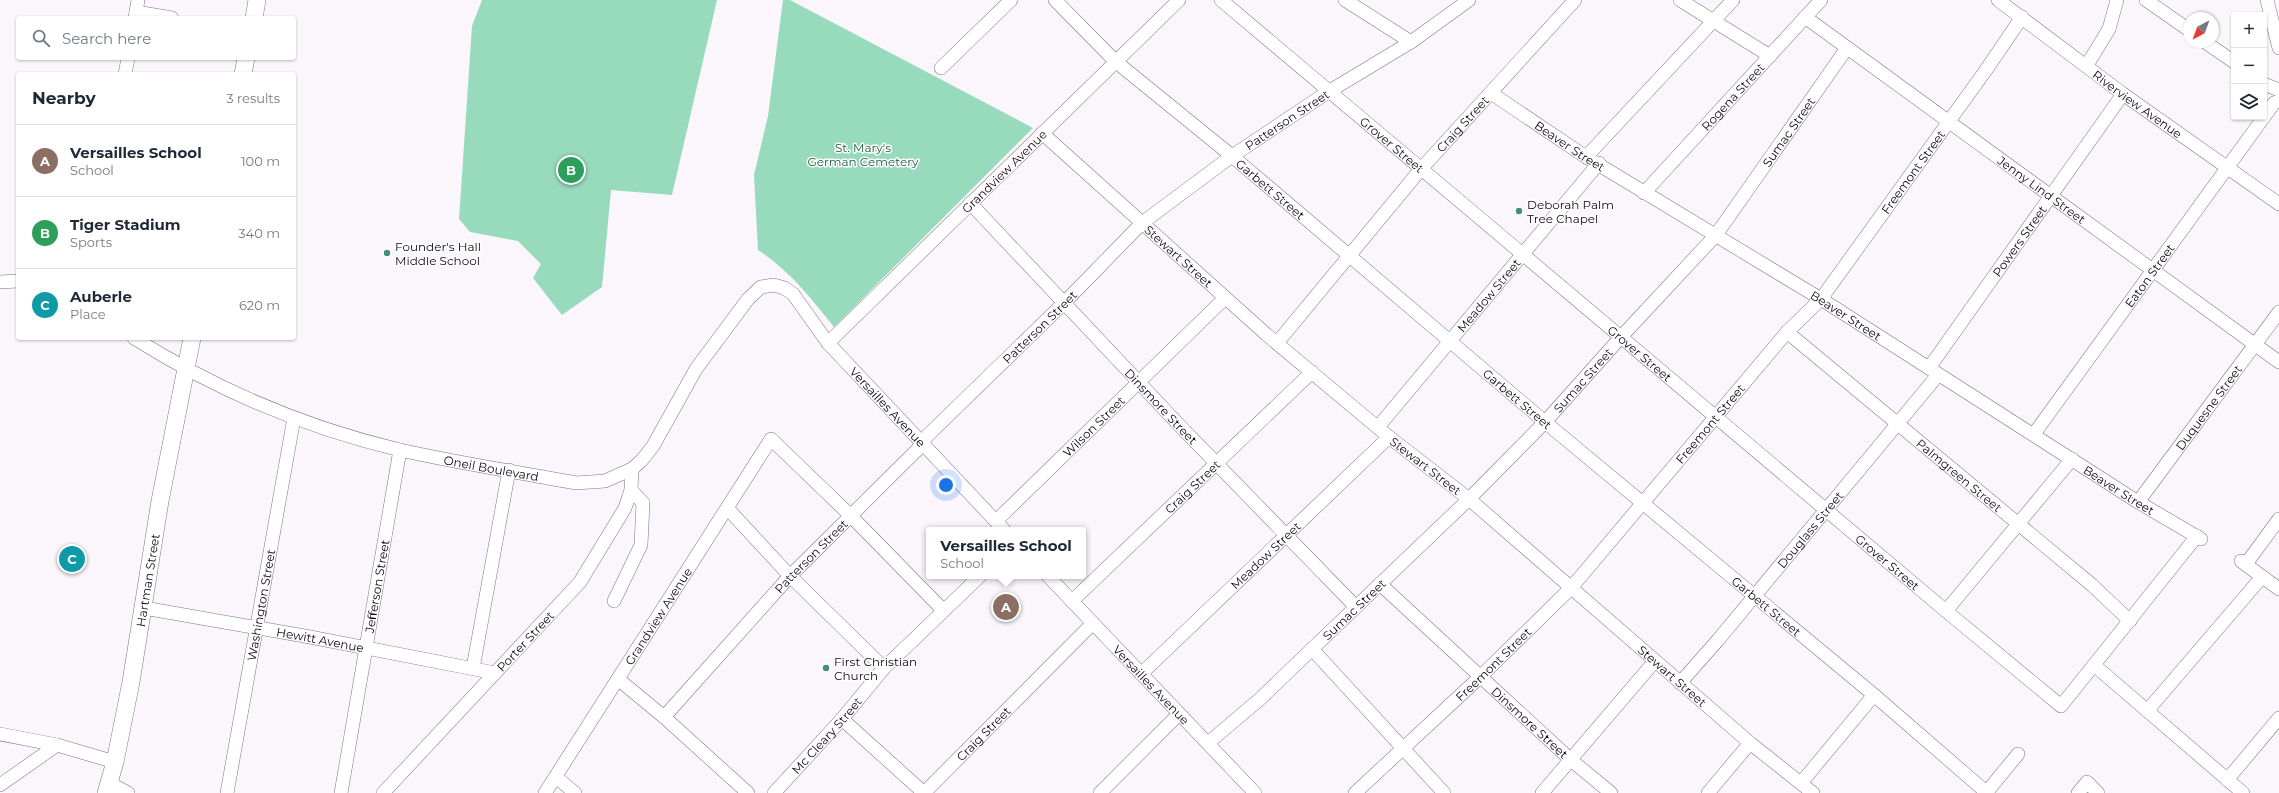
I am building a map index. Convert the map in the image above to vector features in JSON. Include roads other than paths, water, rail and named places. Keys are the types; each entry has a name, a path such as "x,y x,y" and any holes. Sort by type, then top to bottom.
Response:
{"main road":[{"path":"254,16 257,0"},
{"path":"243,72 246,60"},
{"name":"Hartman Street","path":"108,788 115,762 144,608 160,501 192,340"}],"street":[{"path":"941,68 1011,0"},
{"name":"Garbett Street","path":"1055,0 1115,61 1232,156 1545,422 1874,695 1986,793"},
{"name":"Grandview Avenue","path":"828,343 1115,61 1180,0"},
{"name":"Grover Street","path":"1221,0 1328,92 2061,706 2094,665"},
{"path":"1345,0 1410,42"},
{"name":"Patterson Street","path":"664,717 790,576 922,443 971,391 1064,303 1142,223 1232,156 1328,92 1410,42 1469,0"},
{"name":"Craig Street","path":"1277,343 1350,257 1421,169 1574,0"},
{"path":"1680,0 1770,56"},
{"path":"1586,157 1733,0"},
{"name":"Rogena Street","path":"1644,193 1821,0"},
{"name":"Riverview Avenue","path":"1998,0 2087,65 2123,94 2279,204"},
{"path":"2087,65 2109,29 2117,0"},
{"path":"2146,0 2183,26"},
{"path":"2267,0 2279,48"},
{"path":"136,10 163,16"},
{"name":"Jenny Lind Street","path":"1805,17 2279,362"},
{"name":"Freemont Street","path":"1355,793 1480,677 1571,588 1644,503 1677,460 1716,418 1787,332 1821,299 1986,70 2022,17"},
{"name":"Sumac Street","path":"1208,743 1260,699 1355,606 1469,500 1545,422 1621,337 1716,235 1847,48"},
{"path":"2214,48 2231,60"},
{"path":"125,72 128,60"},
{"path":"2267,85 2279,90"},
{"name":"Beaver Street","path":"1491,93 1586,157 1821,299 2138,502 2199,538 2130,621"},
{"name":"Powers Street","path":"1933,371 2014,246 2123,94"},
{"name":"Eaton Street","path":"2267,113 2274,103 2279,101"},
{"name":"Eaton Street","path":"2034,434 2262,120"},
{"name":"Stewart Street","path":"1042,133 1277,343 1389,437 1469,500 1750,743 1813,793"},
{"name":"Meadow Street","path":"1378,427 1599,164"},
{"name":"Dinsmore Street","path":"970,203 1139,383 1355,606"},
{"path":"0,282 16,281"},
{"name":"Versailles Avenue","path":"774,285 784,288 793,294 828,343 1000,525"},
{"name":"Oneil Boulevard","path":"138,340 241,395 294,418 347,436 400,450 576,483 605,481 632,469 642,460 653,446 696,369 748,299 761,286 774,285"},
{"name":"Wilson Street","path":"1000,525 1139,383 1225,298"},
{"name":"Duquesne Street","path":"2138,502 2256,346 2279,312"},
{"name":"Palmgreen Street","path":"1787,332 2092,585 2130,621"},
{"name":"Douglass Street","path":"1680,683 1863,467 1897,424 1933,371"},
{"name":"Craig Street","path":"1072,601 1218,464 1312,372"},
{"name":"Washington Street","path":"227,793 294,418"},
{"name":"Meadow Street","path":"1141,674 1389,437"},
{"name":"Grandview Avenue","path":"545,793 728,509 771,439 850,515"},
{"name":"Jefferson Street","path":"341,793 400,450"},
{"path":"1946,611 2017,523 2072,459"},
{"name":"Porter Street","path":"383,793 580,582 625,508 631,490 632,469"},
{"path":"473,668 509,470"},
{"path":"614,601 641,545 643,503 631,490"},
{"path":"728,509 790,576 884,668"},
{"path":"850,515 943,610"},
{"path":"2279,518 2244,562 2279,589"},
{"path":"2147,711 2262,577"},
{"name":"Mc Cleary Street","path":"774,793 842,719 884,668 977,579"},
{"name":"Versailles Avenue","path":"1051,579 1255,793"},
{"name":"Dinsmore Street","path":"1380,584 1571,760 1611,793"},
{"name":"Hewitt Avenue","path":"144,608 256,627 495,673"},
{"path":"2130,621 2094,665 2243,793"},
{"name":"Craig Street","path":"924,793 1093,623"},
{"path":"1312,649 1444,793"},
{"path":"1542,793 1655,661"},
{"path":"618,679 664,717 748,793"},
{"path":"1801,782 1874,695"},
{"path":"1100,793 1179,714"},
{"path":"2227,780 2279,718"},
{"path":"842,719 924,793"},
{"path":"0,734 57,745 115,762"},
{"path":"1708,793 1750,743"},
{"path":"0,785 57,745"},
{"path":"1986,793 2018,754"},
{"path":"556,777 575,793"},
{"path":"2078,793 2087,782 2098,793"},
{"path":"108,788 128,793"}],"place":[{"name":"Tiger Stadium","path":"571,170"},
{"name":"Deborah Palm Tree Chapel","path":"1519,211"},
{"name":"Founder's Hall Middle School","path":"387,253"},
{"name":"Auberle","path":"72,559"},
{"name":"Versailles School","path":"1006,607"},
{"name":"First Christian Church","path":"826,668"}],"park label":[{"name":"St. Mary's German Cemetery","path":"863,154"}]}
